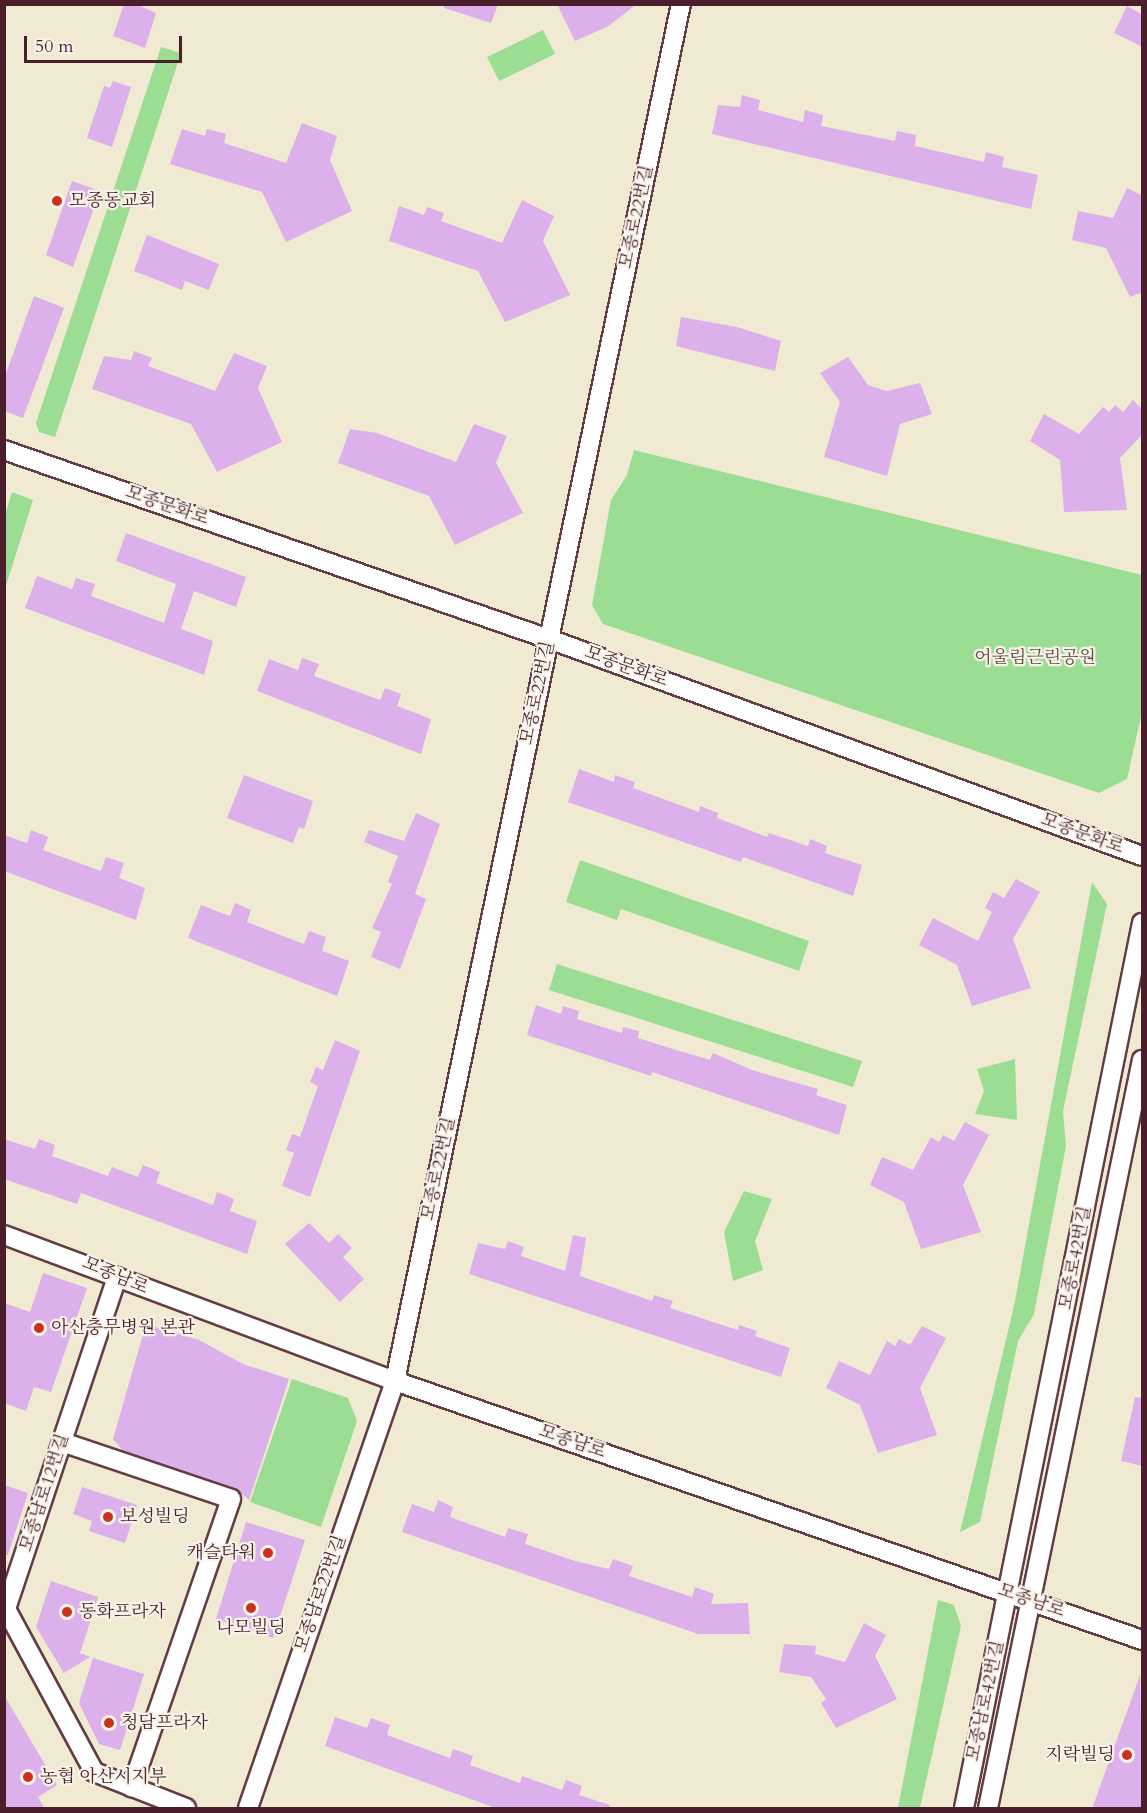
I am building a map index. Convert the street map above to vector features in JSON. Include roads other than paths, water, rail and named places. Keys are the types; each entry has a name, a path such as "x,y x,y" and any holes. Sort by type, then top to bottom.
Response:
{"street":[{"name":"모종로22번길","path":"395,1381 681,4"},
{"name":"모종문화로","path":"4,450 549,639 1143,856"},
{"name":"모종로42번길","path":"1008,1593 1143,923"},
{"name":"모종로42번길","path":"1030,1601 1143,1060"},
{"name":"모종남로","path":"4,1235 395,1381 1143,1640"},
{"name":"모종남로12번길","path":"117,1277 6,1609 94,1772 186,1809"},
{"name":"모종남로22번길","path":"248,1809 395,1381"},
{"path":"62,1442 231,1499 132,1787"},
{"name":"모종남로42번길","path":"964,1809 1008,1593"},
{"name":"모종남로42번길","path":"988,1809 1030,1601"}],"place":[{"name":"모종동교회","path":"57,201"},
{"name":"아산충무병원 본관","path":"39,1328"},
{"name":"보성빌딩","path":"108,1517"},
{"name":"캐슬타워","path":"268,1553"},
{"name":"나모빌딩","path":"251,1608"},
{"name":"동화프라자","path":"67,1612"},
{"name":"청담프라자","path":"109,1723"},
{"name":"지락빌딩","path":"1127,1755"},
{"name":"농협 아산시지부","path":"28,1777"}],"park label":[{"name":"어울림근린공원","path":"1035,658"}]}
